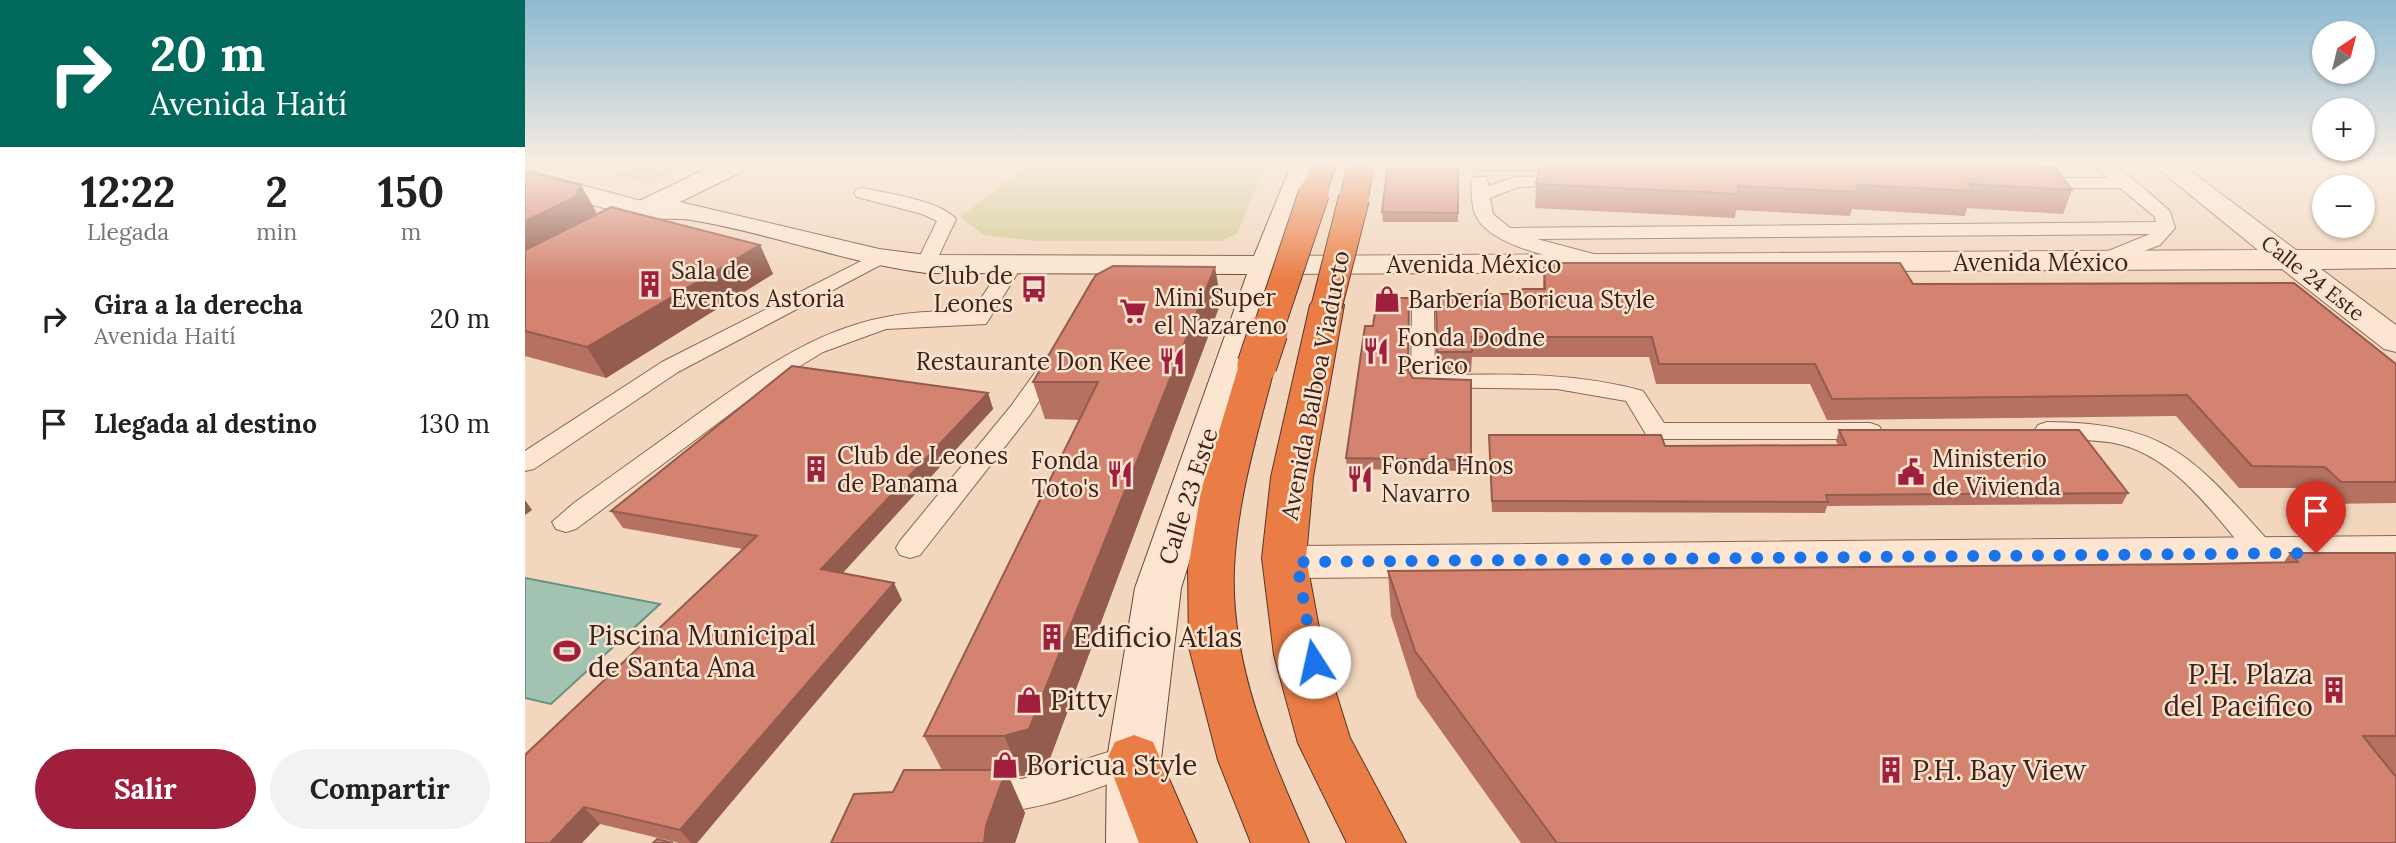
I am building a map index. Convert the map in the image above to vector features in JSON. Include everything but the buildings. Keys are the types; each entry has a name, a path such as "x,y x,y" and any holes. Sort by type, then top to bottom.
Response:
{"highway":[{"name":"Avenida Balboa Viaducto","path":"1280,843 1245,760 1214,647 1211,569 1222,491 1257,365 1311,202"},
{"name":"Avenida Balboa Viaducto","path":"1352,202 1327,305 1292,477 1284,558 1299,655 1325,743 1377,843"},
{"path":"1134,759 1168,843"}],"street":[{"path":"615,202 643,210"},
{"path":"601,232 660,202"},
{"name":"Calle 23 Este","path":"1135,843 1134,759 1158,589 1266,264 1290,202"},
{"path":"1363,202 1349,264 1297,562 1314,662 1352,755 1401,843"},
{"name":"Calle 24 Este","path":"2215,202 2396,342"},
{"name":"Avenida México","path":"643,210 690,211 879,258 926,264 1012,266 1114,275 1266,264 2396,259"},
{"path":"1297,562 2396,552"}],"lane":[{"path":"899,202 928,210 947,219 926,264"},
{"path":"1483,202 1484,215 1492,224 1509,234 1606,264"},
{"path":"2149,202 2164,215 2166,228"},
{"path":"1509,234 2166,228"},
{"path":"2098,262 2153,241 2166,228"},
{"path":"525,463 670,368 879,258"},
{"path":"566,522 755,384 813,349 856,330 901,320 941,316 978,319 1012,266"},
{"path":"1499,305 1423,305 1423,382 1533,382 1604,386 1635,396 1656,431 1891,430"},
{"path":"910,548 1020,411 1066,345"},
{"path":"2029,430 2116,434 2156,448 2208,491 2263,553"},
{"path":"948,796 1022,795 1134,759"}],"shaded area":[{"path":"980,202 1250,202 1237,234 1221,241 1034,241 984,235 960,217"},
{"name":"Piscina Municipal de Santa Ana","path":"525,578 660,604 551,704 525,698"}],"place":[{"name":"Sala de Eventos Astoria","path":"650,284"},
{"name":"Club de Leones","path":"1034,289"},
{"name":"Barbería Boricua Style","path":"1387,299"},
{"name":"Mini Super el Nazareno","path":"1133,311"},
{"name":"Fonda Dodne Perico","path":"1376,351"},
{"name":"Restaurante Don Kee","path":"1172,361"},
{"name":"Club de Leones de Panama","path":"816,469"},
{"name":"Ministerio de Vivienda","path":"1911,472"},
{"name":"Fonda Toto's","path":"1120,474"},
{"name":"Fonda Hnos Navarro","path":"1360,479"},
{"name":"Edificio Atlas","path":"1052,637"},
{"name":"Piscina Municipal de Santa Ana","path":"567,651"},
{"name":"P.H. Plaza del Pacifico","path":"2334,690"},
{"name":"Pitty","path":"1029,700"},
{"name":"Boricua Style","path":"1005,765"},
{"name":"P.H. Bay View","path":"1891,770"}],"route":[{"path":"1314,662 1297,562 2316,553"}]}
